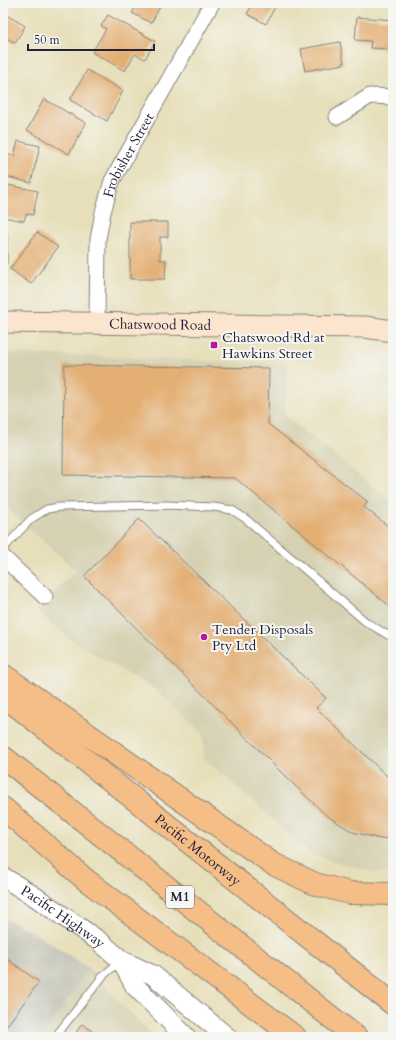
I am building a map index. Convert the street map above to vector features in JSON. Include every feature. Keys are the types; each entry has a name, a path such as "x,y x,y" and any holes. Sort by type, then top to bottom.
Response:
{"highway":[{"path":"3,675 273,864 315,884 350,894 393,894"},
{"name":"Pacific Motorway","path":"3,695 393,1004"},
{"name":"M1","path":"3,757 356,1037"},
{"path":"3,808 86,880 295,1037"}],"main road":[{"name":"Chatswood Road","path":"3,322 365,327 393,331"},
{"name":"Chatswood Road","path":"365,327 393,323"}],"street":[{"name":"Frobisher Street","path":"97,324 98,239 103,212 112,181 212,3"},
{"path":"337,117 370,96 393,96"},
{"path":"3,557 45,597"},
{"name":"Pacific Highway","path":"3,877 34,896 99,941 121,960 153,975 226,1037"},
{"name":"Pacific Highway","path":"121,960 135,986 186,1037"}],"lane":[{"path":"3,549 31,518 47,509 60,507 167,505 214,506 232,510 246,519 366,622 393,638"},
{"path":"55,1037 103,976 121,960"}],"shaded area":[{"path":"3,353 287,364 285,416 393,502 393,871 375,873 313,855 204,758 203,733 157,691 69,638 37,610 76,571 10,511 3,493"},
{"path":"3,917 34,933 89,968 43,1037 3,1037"},
{"path":"89,968 135,1018 154,1037 43,1037"}],"building":[{"path":"138,3 162,3 151,23 132,13"},
{"path":"253,3 277,3 266,24 247,14"},
{"path":"3,13 25,26 15,43 3,36"},
{"path":"108,15 155,41 145,59 135,54 125,71 92,52 106,29 101,26"},
{"path":"357,17 393,20 393,49 370,48 371,41 355,40"},
{"path":"340,42 344,64 305,71 301,49"},
{"path":"87,70 123,91 107,121 70,100"},
{"path":"44,99 86,123 69,154 27,130"},
{"path":"18,141 40,146 31,183 3,176 3,154 14,156"},
{"path":"3,184 38,191 33,215 26,214 24,221 3,217 5,209 3,209"},
{"path":"130,222 168,222 168,237 160,237 160,260 166,260 165,279 130,279"},
{"path":"37,232 58,247 31,284 10,269"},
{"path":"3,233 7,233 7,263 3,263"},
{"path":"64,365 269,368 268,424 368,502 364,507 393,530 393,609 235,478 63,475"},
{"name":"Tender Disposals Pty Ltd","path":"139,519 326,698 316,708 389,778 393,774 393,838 380,839 353,832 327,816 84,576"},
{"path":"3,956 39,982 3,1031"},
{"path":"82,1024 101,1037 73,1037"}],"place":[{"name":"Chatswood Rd at Hawkins Street","path":"214,345"},
{"name":"Tender Disposals Pty Ltd","path":"204,637"}]}
